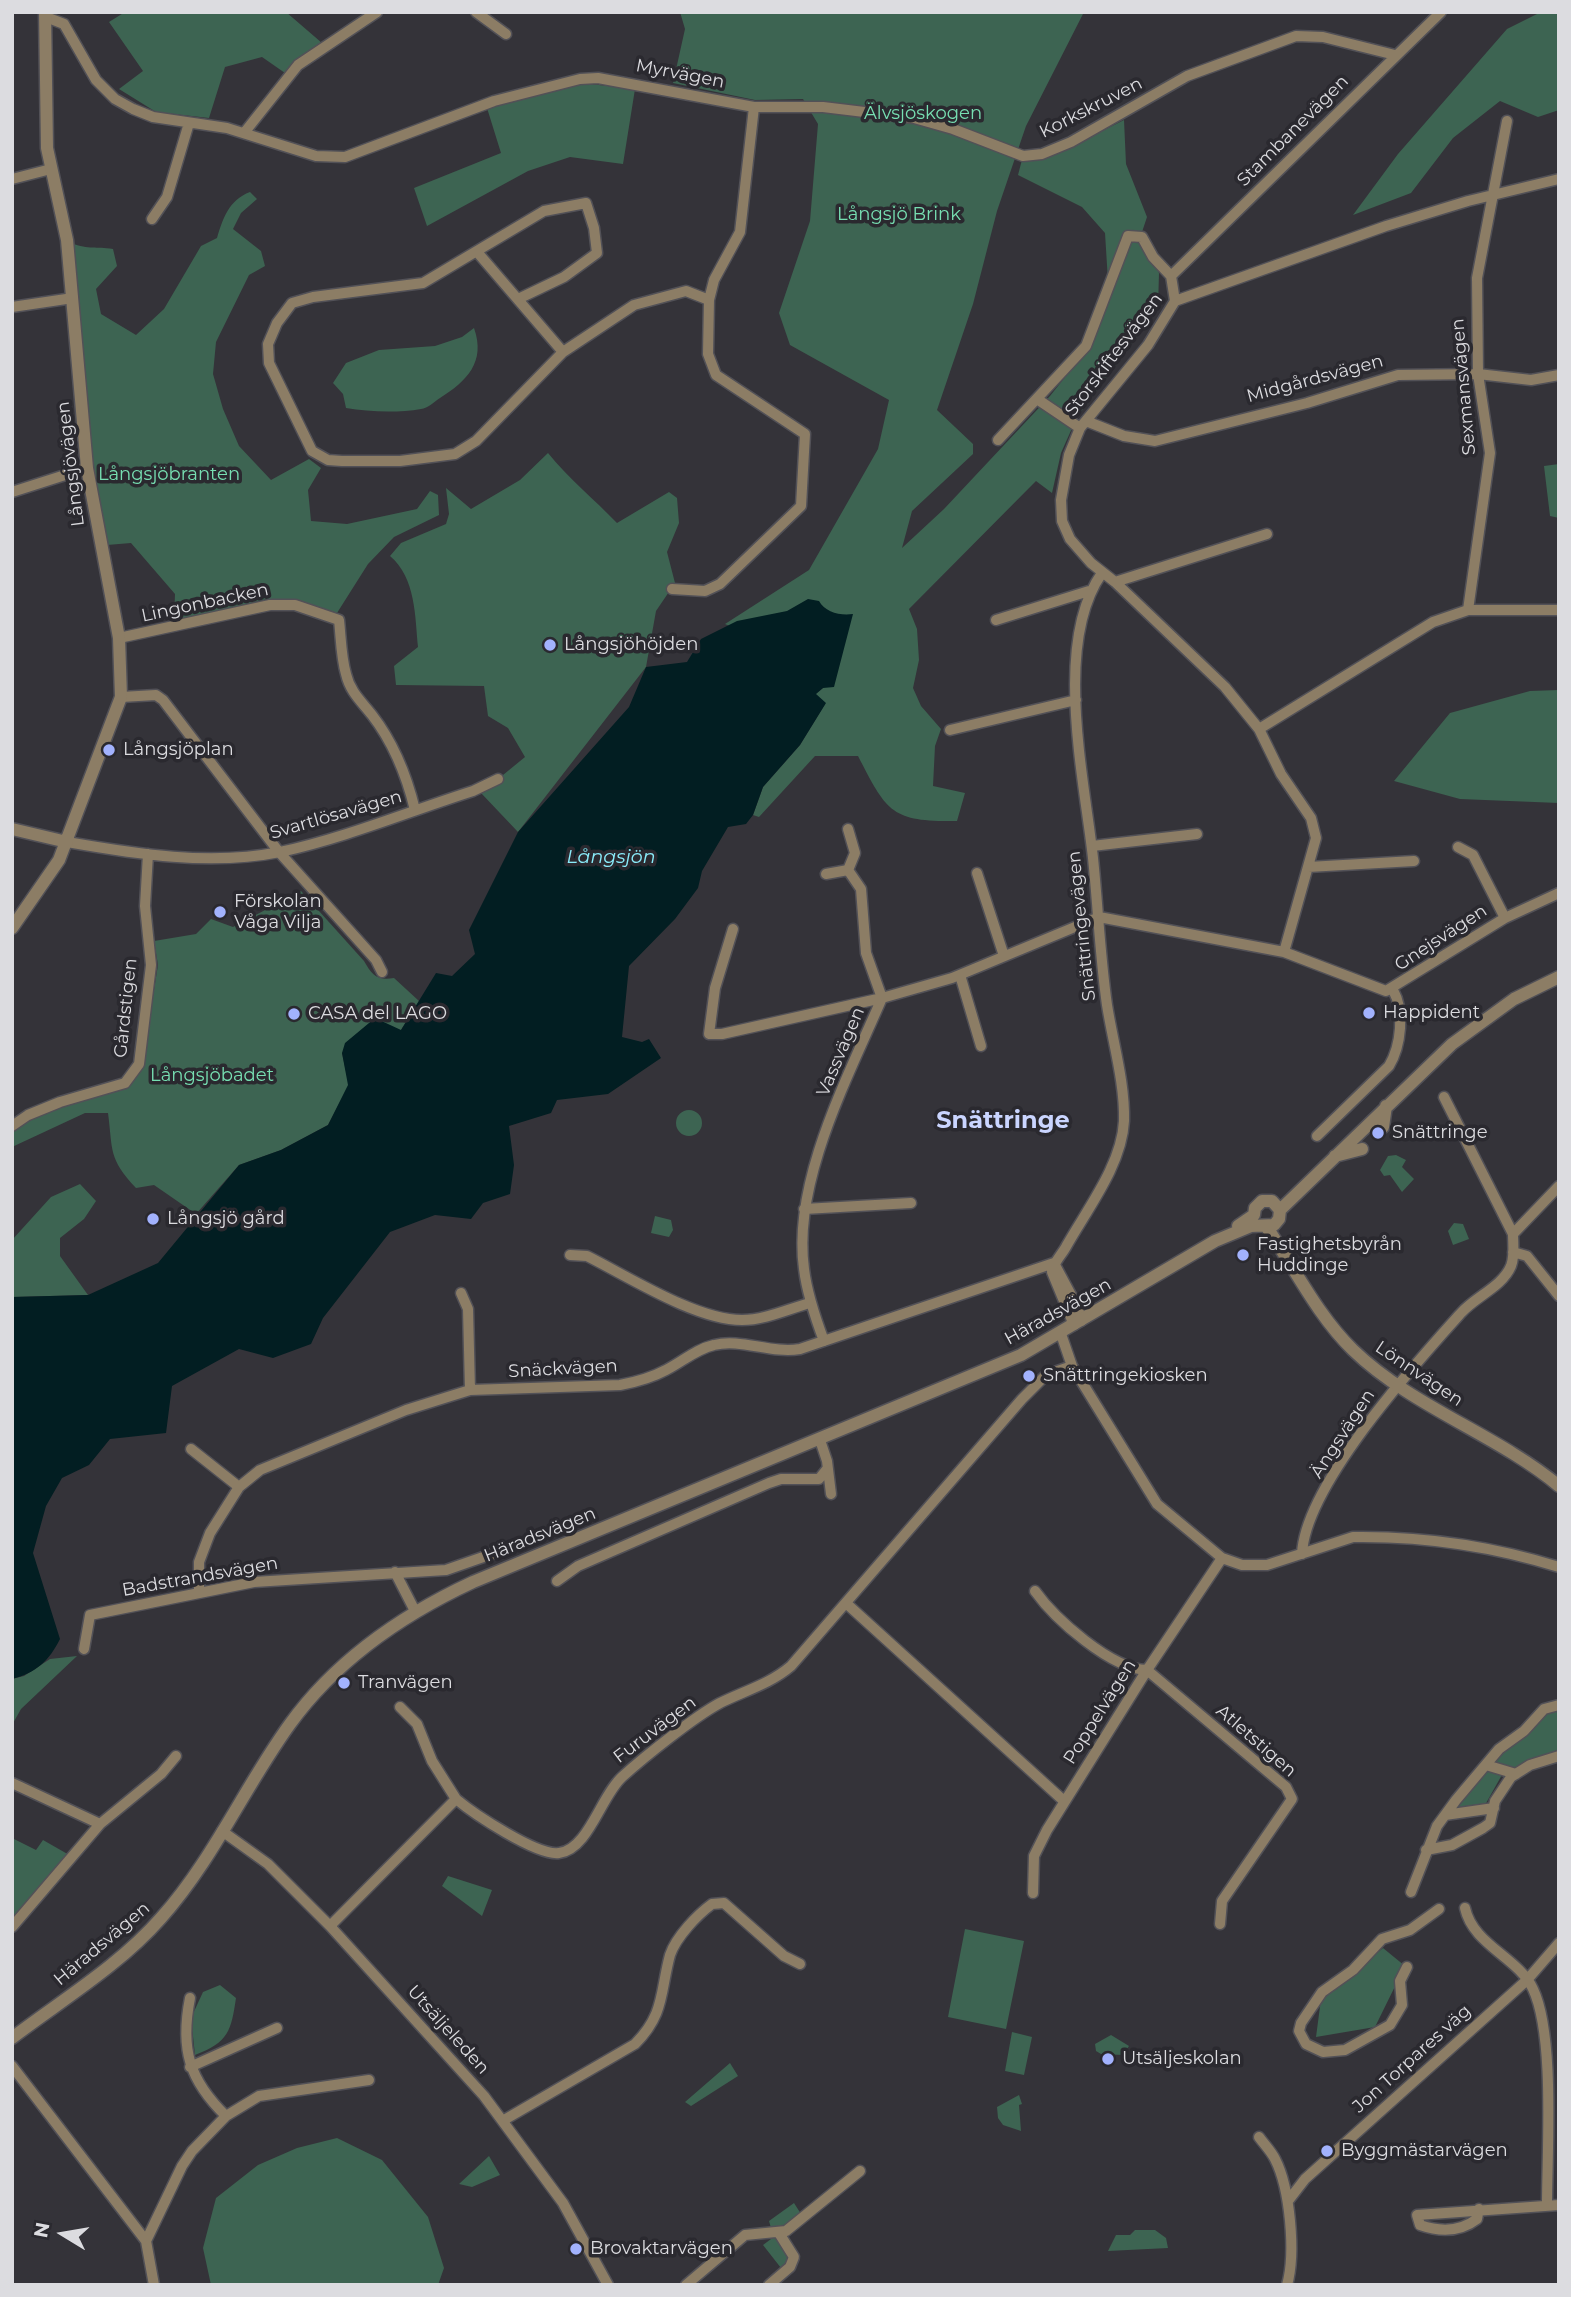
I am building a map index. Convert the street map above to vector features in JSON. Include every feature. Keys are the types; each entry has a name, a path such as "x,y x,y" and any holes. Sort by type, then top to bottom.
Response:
{"street":[{"path":"244,132 298,65 377,12"},
{"path":"476,12 506,34"},
{"name":"Stambanevägen","path":"1171,276 1441,12"},
{"name":"Myrvägen","path":"45,14 64,24 85,65 115,99 153,117 244,132 316,156 345,157 494,101 580,79 610,79 754,107"},
{"name":"Långsjövägen","path":"12,928 59,860 121,697 119,638 87,468 67,240 51,169 45,99 45,14"},
{"name":"Korkskruven","path":"754,107 823,107 914,118 953,129 1023,156 1042,154 1071,142 1186,76 1296,36 1323,37 1395,55"},
{"path":"672,589 705,591 720,584 801,506 805,434 716,374 708,354 709,300 714,280 740,232 754,107"},
{"name":"Sexmansvägen","path":"1468,610 1490,453 1478,374 1476,288 1507,121"},
{"path":"152,219 167,197 189,124"},
{"path":"12,179 51,169"},
{"name":"Storskiftesvägen","path":"1308,867 1316,838 1311,818 1281,774 1259,729 1198,659 1102,573 1070,539 1062,522 1065,469 1083,424 1149,345 1175,301 1387,226 1493,194 1559,178"},
{"path":"518,299 564,277 597,253 594,228 586,204 544,211 478,253 423,283 313,297 292,303 277,323 268,344 269,363 312,451 328,460 400,461 454,454 476,441 563,352 634,305 686,291 709,300"},
{"path":"998,440 1086,346 1128,236 1142,237 1153,257 1171,276 1175,301"},
{"path":"478,253 563,352"},
{"path":"12,307 73,298"},
{"name":"Midgårdsvägen","path":"1037,399 1083,424 1124,436 1165,440 1217,423 1307,403 1385,378 1433,373 1478,374 1531,380 1559,375"},
{"path":"12,492 87,468"},
{"path":"1115,582 1267,534"},
{"name":"Snättringevägen","path":"1054,1263 1065,1249 1111,1167 1123,1128 1122,1091 1105,988 1076,700 1077,650 1089,591 1102,573"},
{"path":"996,620 1089,591"},
{"name":"Lingonbacken","path":"119,638 270,605 295,605 339,620 346,675 355,696 373,716 399,763 408,781 415,810"},
{"path":"1259,729 1433,622 1468,610 1559,610"},
{"path":"121,697 156,695 163,700 279,852 376,960 382,972"},
{"path":"950,730 1076,700"},
{"name":"Svartlösavägen","path":"12,829 67,842 148,854 202,857 279,852 415,810 498,779"},
{"name":"Vassvägen","path":"824,1341 810,1303 803,1267 804,1209 820,1148 882,998 864,946 862,889 848,870 855,853 848,829"},
{"path":"1092,846 1197,834"},
{"path":"1458,847 1473,855 1505,918"},
{"name":"Gårdstigen","path":"12,1126 28,1115 60,1102 125,1083 139,1064 151,965 145,906 148,854"},
{"path":"1284,952 1308,867 1414,861"},
{"path":"826,874 848,870"},
{"path":"977,873 1004,956"},
{"name":"Gnejsvägen","path":"1317,1136 1396,1056 1399,1047 1399,1008 1392,990 1505,918 1559,893"},
{"path":"733,929 715,988 709,1034 722,1034 882,998 960,975 1099,917 1284,952 1380,991 1392,990"},
{"path":"960,975 981,1046"},
{"name":"Häradsvägen","path":"12,2038 151,1929 178,1898 289,1726 312,1698 358,1651 415,1611 473,1582 820,1440 1021,1355 1061,1334 1215,1241 1269,1217 1479,1022 1514,999 1559,977"},
{"path":"1444,1097 1513,1234 1559,1186"},
{"path":"1383,1127 1386,1107"},
{"path":"1334,1156 1362,1149"},
{"path":"804,1209 911,1203"},
{"name":"Lönnvägen","path":"1269,1217 1289,1260 1340,1337 1367,1363 1559,1486"},
{"name":"Ängsvägen","path":"1302,1554 1308,1528 1337,1470 1398,1384 1463,1310 1505,1275 1511,1265 1513,1234"},
{"path":"1513,1252 1527,1256 1559,1296"},
{"path":"570,1255 587,1256 697,1310 723,1319 758,1318 810,1303"},
{"path":"1054,1263 1052,1272 1078,1323"},
{"name":"Snäckvägen","path":"199,1592 198,1572 203,1550 239,1487 260,1470 406,1410 470,1390 620,1385 654,1376 712,1345 729,1344 790,1351 1054,1263"},
{"path":"461,1293 468,1309 470,1390"},
{"path":"1061,1334 1072,1366 1157,1504 1222,1558 1242,1565 1267,1565 1353,1537 1437,1539 1559,1567"},
{"name":"Furuvägen","path":"400,1707 417,1724 432,1761 456,1799 480,1818 546,1852 559,1853 569,1850 579,1844 620,1778 719,1704 782,1674 847,1604 1022,1399 1046,1375 1072,1366"},
{"path":"820,1440 831,1494"},
{"path":"191,1449 239,1487"},
{"path":"557,1581 574,1568 769,1483 781,1479 819,1479 827,1469"},
{"name":"Badstrandsvägen","path":"84,1649 90,1615 254,1582 446,1570 509,1548"},
{"name":"Poppelvägen","path":"1032,1893 1034,1856 1065,1801 1147,1670 1222,1558"},
{"path":"395,1573 415,1611"},
{"path":"1035,1591 1049,1611 1091,1644 1137,1670 1147,1670"},
{"path":"847,1604 1065,1801"},
{"name":"Atletstigen","path":"1147,1670 1286,1787 1292,1799 1222,1901 1220,1924"},
{"path":"1411,1892 1426,1850 1445,1815 1499,1749 1524,1731 1544,1709 1559,1704"},
{"path":"12,1927 100,1824 161,1774 176,1756"},
{"path":"1426,1850 1452,1845 1483,1828 1490,1823 1503,1789 1516,1774 1530,1765 1559,1756"},
{"path":"1486,1765 1516,1774"},
{"path":"12,1783 100,1824"},
{"path":"330,1926 456,1799"},
{"path":"1445,1815 1494,1808"},
{"name":"Utsäljeleden","path":"222,1831 268,1864 330,1926 504,2120 563,2203 608,2285"},
{"path":"504,2120 635,2044 648,2031 661,2008 673,1949 712,1904 724,1903 784,1956 800,1964"},
{"path":"1465,1908 1469,1924 1534,1990 1544,2034 1553,2205 1479,2209 1463,2210 1417,2215 1420,2225 1431,2229 1458,2230 1477,2220 1479,2209"},
{"path":"1407,1967 1400,1981 1402,2006 1390,2025 1345,2050 1323,2052 1306,2045 1299,2031 1301,2023 1322,1992 1353,1970 1382,1939 1410,1930 1439,1909"},
{"name":"Jon Torpares väg","path":"1288,2201 1315,2170 1527,1980 1559,1943"},
{"path":"190,1998 186,2035 190,2067 204,2095 226,2116"},
{"path":"190,2067 277,2028"},
{"path":"12,2066 146,2241 154,2285"},
{"path":"146,2241 182,2166 226,2116 259,2096 369,2080"},
{"path":"1546,2087 1559,2087"},
{"path":"1259,2137 1276,2160 1288,2201 1290,2257 1287,2285"},
{"path":"686,2285 745,2235 786,2231 860,2171"},
{"path":"769,2285 790,2267 794,2257 779,2233"}],"green space":[{"path":"125,12 286,12 322,43 285,73 262,57 225,67 209,118 156,112 119,89 143,71 109,22"},
{"name":"Älvsjöskogen","path":"680,12 1084,12 1026,126 997,211 973,304 937,410 973,444 973,454 912,511 902,548 944,509 1050,396 1089,347 1108,281 1105,233 1082,207 1018,175 1023,156 1040,159 1052,156 1124,120 1126,164 1147,217 1142,232 1159,273 1158,308 1077,417 1061,453 1052,493 1036,481 909,609 917,629 919,660 913,688 921,706 941,729 935,746 933,786 965,793 957,821 918,819 904,816 894,810 876,790 858,756 815,756 759,817 753,815 763,787 800,745 825,704 815,694 823,688 792,654 725,624 809,570 878,449 889,400 790,345 779,313 810,221 818,124 803,99 755,100 673,83 685,29"},
{"path":"1541,12 1559,12 1559,110 1538,117 1500,101 1453,138 1411,193 1353,215 1398,154 1507,29"},
{"path":"581,83 635,89 623,164 570,157 528,171 427,226 414,188 501,153 487,108"},
{"name":"Långsjöbranten","path":"250,192 257,199 241,213 233,229 261,251 265,266 249,275 216,342 213,374 223,409 239,446 271,480 309,459 321,468 308,490 311,521 347,524 417,509 430,491 438,495 439,515 394,537 368,564 337,613 296,600 267,599 174,621 175,594 131,543 107,545 90,468 71,243 113,249 117,266 96,289 101,314 136,335 164,309 201,246 217,238 232,205"},
{"path":"474,328 478,351 472,369 458,385 424,408 384,412 346,408 343,394 333,383 346,363 379,350 435,346 462,337"},
{"path":"548,453 617,523 669,492 677,498 679,523 667,552 675,583 656,611 646,667 518,832 481,793 525,757 508,728 488,716 484,686 396,685 394,666 418,647 413,599 405,575 390,556 401,543 446,524 449,514 446,488 471,509 520,480"},
{"path":"1559,464 1559,518 1550,516 1544,466"},
{"path":"1559,690 1559,803 1460,799 1394,781 1450,713 1530,691"},
{"name":"Långsjöbadet","path":"301,891 373,973 383,979 394,978 419,1001 401,1030 342,1053 349,1085 328,1125 281,1150 239,1165 196,1214 154,1185 136,1188 127,1178 113,1154 108,1113 85,1113 12,1147 12,1126 28,1115 124,1088 141,1071 158,965 154,941 196,934 211,919 233,927"},
{"path":"689,1110 698,1114 702,1123 698,1132 689,1136 680,1132 676,1123 680,1114"},
{"path":"1396,1155 1406,1160 1402,1167 1414,1179 1402,1192 1390,1175 1384,1176 1380,1170 1388,1156"},
{"path":"80,1184 96,1201 84,1219 60,1238 60,1256 88,1295 12,1297 12,1240 51,1197"},
{"path":"655,1216 671,1220 673,1230 669,1237 651,1233"},
{"path":"1454,1223 1463,1224 1469,1239 1453,1245 1448,1231"},
{"path":"77,1656 21,1709 12,1725 12,1679 24,1676 50,1659"},
{"path":"1559,1709 1559,1749 1513,1771 1491,1763 1539,1716"},
{"path":"1485,1769 1503,1773 1485,1805 1453,1810"},
{"path":"12,1838 36,1850 43,1840 71,1856 12,1927"},
{"path":"448,1876 492,1890 482,1916 442,1886"},
{"path":"965,1929 1024,1941 1006,2029 948,2017"},
{"path":"1383,1948 1405,1966 1375,2027 1316,2037 1321,1999"},
{"path":"220,1985 236,1998 230,2027 222,2040 195,2055 191,2018 203,1992"},
{"path":"1012,2032 1032,2037 1024,2075 1005,2071"},
{"path":"1111,2035 1129,2046 1123,2055 1101,2054 1096,2051 1095,2044"},
{"path":"730,2063 738,2076 691,2106 685,2102"},
{"path":"1019,2095 1022,2104 1019,2105 1021,2131 1003,2125 998,2118 997,2107"},
{"path":"337,2138 382,2160 428,2217 444,2268 438,2285 211,2285 203,2248 216,2198 258,2165 297,2148"},
{"path":"489,2156 500,2175 472,2187 459,2184"},
{"path":"794,2203 801,2214 787,2225 771,2228 769,2221"},
{"path":"1135,2230 1155,2230 1166,2238 1168,2248 1108,2251 1116,2235 1130,2235"},
{"path":"775,2236 789,2256 788,2262 781,2268 763,2245"}],"water":[{"name":"Långsjön","path":"808,599 819,601 833,612 853,614 834,687 823,688 816,694 826,703 800,745 763,787 753,815 746,824 728,827 702,871 698,888 675,919 629,966 622,1037 642,1042 649,1039 661,1058 608,1094 557,1100 551,1113 509,1126 514,1165 510,1194 483,1203 471,1219 435,1215 390,1232 323,1318 311,1344 273,1358 239,1349 172,1386 166,1433 110,1439 89,1465 62,1478 46,1506 33,1553 60,1639 41,1665 12,1679 12,1297 88,1295 158,1263 239,1165 281,1150 328,1125 348,1085 342,1053 345,1043 375,1018 401,1030 436,973 452,976 475,954 469,930 518,832 629,707 646,667 687,662 701,639 737,621 787,611"}],"place":[{"name":"Långsjöhöjden","path":"550,645"},
{"name":"Långsjöplan","path":"109,750"},
{"name":"Förskolan Våga Vilja","path":"220,912"},
{"name":"Happident","path":"1369,1013"},
{"name":"CASA del LAGO","path":"294,1014"},
{"name":"Snättringe","path":"1378,1133"},
{"name":"Långsjö gård","path":"153,1219"},
{"name":"Fastighetsbyrån Huddinge","path":"1243,1255"},
{"name":"Snättringekiosken","path":"1029,1376"},
{"name":"Tranvägen","path":"344,1683"},
{"name":"Utsäljeskolan","path":"1108,2059"},
{"name":"Byggmästarvägen","path":"1327,2151"},
{"name":"Brovaktarvägen","path":"576,2249"}],"district":[{"name":"Snättringe","path":"1003,1121"}],"park label":[{"name":"Långsjö Brink","path":"899,215"}]}
